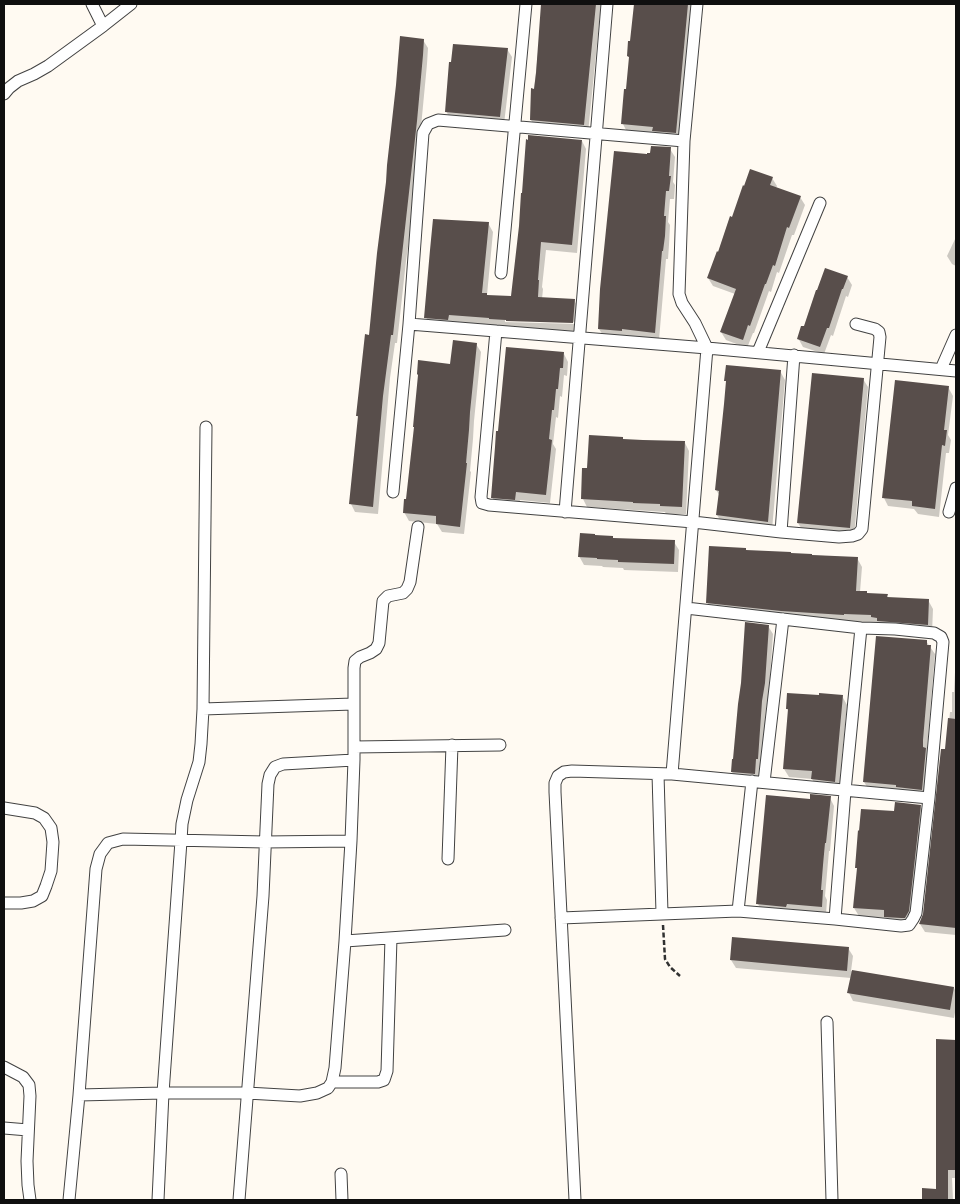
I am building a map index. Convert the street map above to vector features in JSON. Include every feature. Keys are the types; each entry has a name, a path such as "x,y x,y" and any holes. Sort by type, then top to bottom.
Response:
{"street":[{"path":"92,4 103,26"},
{"path":"4,94 8,88 18,81 48,66 131,4"},
{"path":"501,273 526,4"},
{"path":"565,512 607,4"},
{"path":"672,774 707,348 679,294 684,141 697,4"},
{"path":"393,492 409,324 423,133 428,124 438,120 684,141"},
{"path":"758,352 820,203"},
{"path":"409,324 794,355 956,371"},
{"path":"496,331 482,503 839,537 858,534 862,529 880,337 879,332 874,329 856,324"},
{"path":"941,369 956,335"},
{"path":"781,532 794,355"},
{"path":"158,1200 163,1093 182,824 187,800 199,762 203,709 206,427"},
{"path":"949,512 956,488"},
{"path":"79,1095 163,1093 300,1096 323,1091 332,1082 335,1068 346,941 354,760 353,704 355,661 376,649 383,600 388,596 403,593 407,589 410,582 418,527"},
{"path":"561,918 738,911 901,926 909,924 916,913 929,798 943,642 941,637 934,634 905,630 861,628 686,608"},
{"path":"738,911 782,619"},
{"path":"835,919 861,628"},
{"path":"203,709 353,704"},
{"path":"448,859 452,745"},
{"path":"354,746 500,745"},
{"path":"239,1200 270,774 274,767 283,764 354,760"},
{"path":"574,1200 555,792 555,783 558,776 564,772 572,771 672,774 929,798"},
{"path":"658,774 662,914"},
{"path":"4,808 35,813 44,818 51,828 53,842 51,871 42,896 33,901 4,903"},
{"path":"70,1200 96,869 100,854 108,843 123,839 265,842 351,841"},
{"path":"346,941 505,930"},
{"path":"332,1082 378,1082 384,1080 387,1071 391,938"},
{"path":"827,1022 832,1200"},
{"path":"4,1068 24,1077 29,1085 27,1161 30,1200"},
{"path":"4,1128 28,1130"},
{"path":"341,1174 342,1200"}],"path":[{"path":"662,914 666,959 670,967 680,976"}],"building":[{"path":"541,4 596,4 584,125 530,120 531,88 534,89 536,73"},
{"path":"634,4 688,4 676,133 652,131 653,127 621,124 629,57 627,56 628,41 630,41"},
{"path":"400,36 424,39 417,121 393,335 391,335 383,396 373,507 349,504 358,416 356,416 365,334 369,335"},
{"path":"453,44 508,48 500,117 445,112 449,62 451,62"},
{"path":"528,135 582,140 572,245 541,242 538,280 538,297 575,299 573,323 506,321 449,315 448,320 424,318 433,219 489,222 482,293 511,296 526,139 528,140"},
{"path":"651,146 671,147 669,176 671,176 669,191 666,191 665,236 655,333 622,329 622,331 598,329 600,289 614,151 647,154 650,153"},
{"path":"750,169 773,177 770,185 801,196 789,228 787,227 775,266 773,265 743,340 720,332 736,289 707,278"},
{"path":"825,268 848,276 820,347 797,339 801,326 804,326"},
{"path":"453,340 477,343 460,527 436,524 436,516 403,513 414,427 418,360 450,364"},
{"path":"506,347 564,352 563,368 560,368 554,410 552,410 549,439 552,440 546,495 516,492 515,500 491,498 496,431 498,431"},
{"path":"726,365 781,370 768,522 716,515 719,491 715,490"},
{"path":"812,373 864,378 850,528 797,523"},
{"path":"895,380 949,386 944,430 947,430 945,446 942,445 935,509 912,506 912,501 882,498"},
{"path":"589,435 623,437 623,439 685,441 682,507 581,499 582,468 587,468"},
{"path":"580,533 613,536 613,538 675,540 674,564 618,562 618,560 578,557"},
{"path":"709,546 858,557 856,591 888,594 887,597 929,599 928,625 877,621 877,618 871,617 871,615 781,611 706,603"},
{"path":"745,622 769,625 758,759 756,759 755,774 731,772 741,683"},
{"path":"876,636 927,640 927,645 931,645 923,740 923,747 926,748 922,790 863,782"},
{"path":"787,693 843,695 835,782 811,779 812,771 783,769 788,709 786,709"},
{"path":"948,718 956,719 956,928 919,924 923,914 941,749 945,749"},
{"path":"810,794 831,796 823,865 822,907 787,904 786,907 756,904 766,795 810,799"},
{"path":"895,802 921,805 909,911 905,918 884,917 884,910 853,908 861,809 894,811"},
{"path":"732,937 849,947 847,971 730,960"},
{"path":"852,970 954,987 950,1010 847,993"},
{"path":"936,1039 956,1040 956,1170 948,1170 948,1200 922,1200 922,1188 936,1189"}]}
